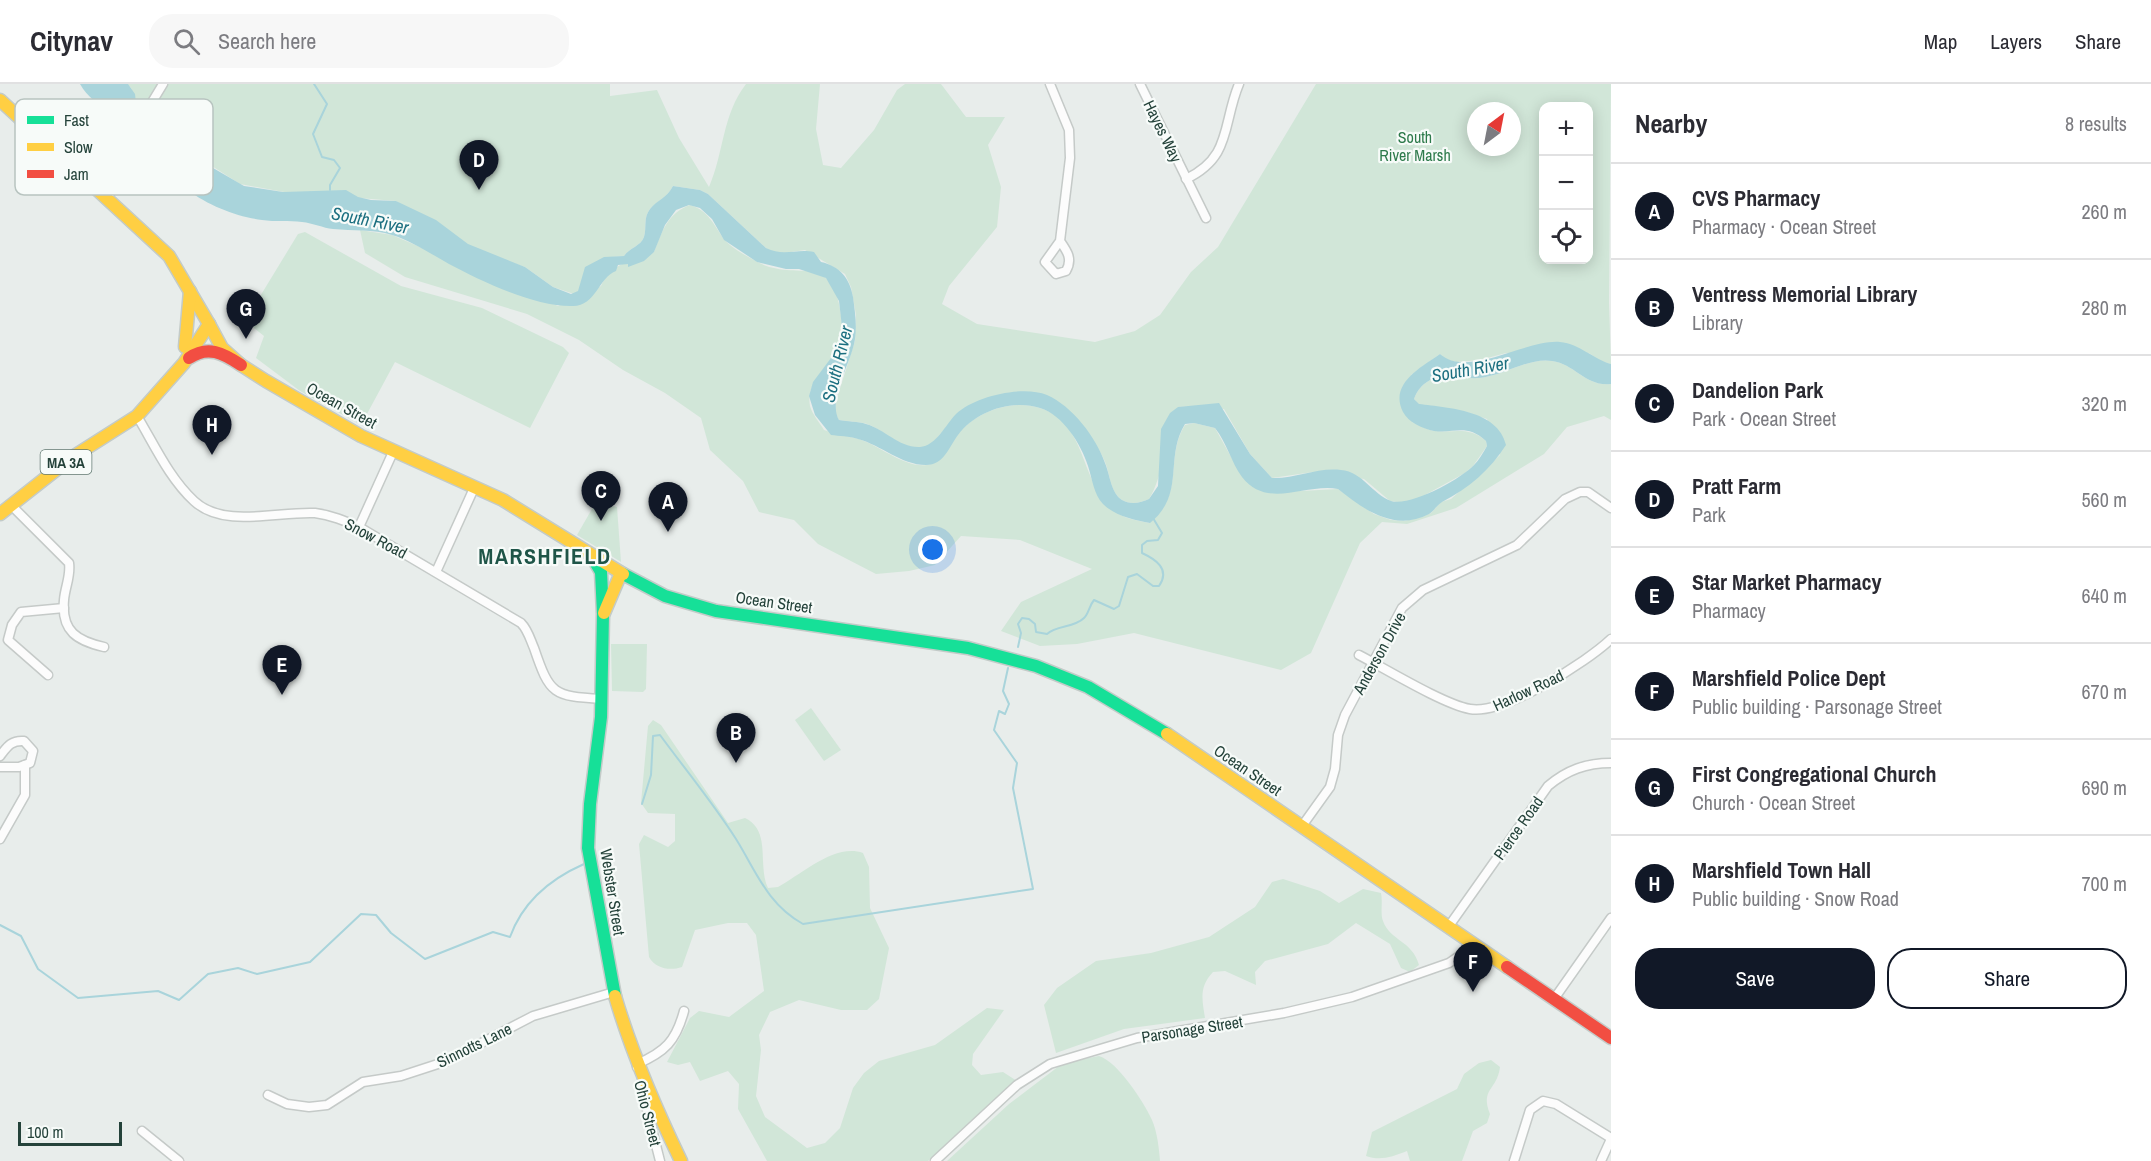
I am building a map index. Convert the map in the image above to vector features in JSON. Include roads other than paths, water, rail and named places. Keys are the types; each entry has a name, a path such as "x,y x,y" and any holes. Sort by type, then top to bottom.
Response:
{"main road":[{"name":"Ocean Street","path":"1,103 15,115"},
{"name":"Ocean Street","path":"105,195 169,256 190,288 222,348 241,365 393,452 475,486 511,505 621,573 665,596 708,609 968,648 1055,673 1104,696 1149,722 1611,1038"},
{"name":"MA 3A","path":"172,377 185,346 189,323 190,288"},
{"name":"MA 3A","path":"185,346 192,337 209,324"},
{"name":"MA 3A","path":"0,514 69,460 137,416 184,363 209,324"},
{"path":"184,363 200,351 211,350 226,355 241,365"},
{"name":"Webster Street","path":"589,554 601,572 603,614 602,699 590,804 588,848 614,992 637,1065 681,1161"},
{"path":"602,595 611,580 621,573"},
{"name":"Webster Street","path":"603,614 621,573"}],"street":[{"path":"154,99 163,84"},
{"path":"1050,84 1070,139 1069,172 1060,241"},
{"name":"Hayes Way","path":"1140,84 1206,218"},
{"path":"1186,179 1202,172 1220,151 1239,84"},
{"name":"Snow Road","path":"137,416 177,482 195,502 206,510 228,515 248,516 316,513 359,527 521,623 528,634 542,673 556,692 569,697 602,699"},
{"path":"359,527 393,452"},
{"path":"436,572 475,486"},
{"name":"Anderson Drive","path":"1302,826 1332,782 1342,721 1397,616 1415,596 1517,545 1572,495 1588,492 1611,508"},
{"path":"11,505 69,563 64,608 69,629 80,641 104,647"},
{"path":"48,675 8,640 12,625 21,612 64,608"},
{"name":"Harlow Road","path":"1359,655 1451,702 1472,710 1499,706 1558,677 1590,658 1611,639"},
{"path":"0,756 11,743 24,741 33,752 33,759 25,765 0,767"},
{"name":"Pierce Road","path":"1449,926 1548,786 1577,767 1611,763"},
{"path":"0,839 25,795 25,765"},
{"path":"1554,999 1611,918"},
{"name":"Parsonage Street","path":"935,1161 1017,1085 1035,1072 1058,1061 1137,1038 1284,1013 1342,1000 1449,963 1475,945"},
{"name":"Sinnotts Lane","path":"268,1095 287,1104 309,1107 327,1105 363,1082 401,1076 447,1061 532,1016 614,992"},
{"path":"637,1065 659,1055 680,1029 684,1011"},
{"name":"Ohio Street","path":"637,1065 660,1161"},
{"path":"1514,1161 1530,1110 1539,1102 1556,1104 1611,1138 1601,1161"},
{"path":"142,1131 179,1161"}],"water":[{"path":"80,84 128,84 136,99 93,99"},
{"name":"South River","path":"213,168 244,186 283,192 346,190 358,197 371,200 396,201 436,220 468,244 525,267 553,287 571,294 578,291 585,267 604,257 624,256 640,243 644,237 648,212 673,186 700,190 708,194 766,248 779,252 814,252 821,262 839,270 847,279 853,297 856,334 838,391 836,411 839,420 873,426 905,445 920,447 931,443 956,414 975,402 1000,394 1037,392 1056,400 1082,423 1101,453 1115,493 1128,503 1149,499 1158,486 1161,429 1170,413 1178,407 1219,403 1250,454 1272,478 1324,470 1341,470 1355,475 1384,498 1399,502 1422,496 1458,477 1476,463 1487,446 1486,441 1472,432 1430,430 1412,422 1405,416 1400,402 1403,385 1416,371 1440,354 1452,361 1466,362 1546,343 1567,343 1611,364 1611,384 1594,382 1567,366 1543,360 1488,377 1444,377 1427,382 1414,399 1419,404 1458,410 1483,418 1501,433 1506,445 1486,470 1461,491 1440,503 1429,514 1404,521 1392,520 1369,511 1338,489 1325,488 1275,494 1263,492 1252,487 1242,477 1215,428 1194,423 1185,424 1176,450 1168,500 1161,512 1150,523 1131,519 1103,504 1095,491 1085,457 1076,440 1056,417 1040,408 1006,406 974,419 958,435 942,459 926,465 908,462 851,437 831,435 815,415 809,396 813,382 840,346 842,327 839,301 826,278 799,269 786,269 757,262 724,240 712,219 700,208 689,205 676,210 665,225 654,252 644,261 628,267 628,264 618,265 616,271 605,279 587,302 573,306 526,298 492,285 414,244 385,233 325,228 297,221 262,220 225,210 195,195 213,195"}],"waterway":[{"path":"314,84 327,104 313,134 322,157 334,160 340,168 330,185 330,190"},
{"path":"1018,647 1021,633 1018,624 1022,618 1029,619 1035,624 1036,632 1047,634 1080,621 1086,616 1094,600 1114,609 1119,606 1128,577 1137,574 1153,586 1159,586 1163,575 1160,565 1142,553 1142,545 1147,541 1158,540 1162,533 1153,518"},
{"path":"642,804 651,775 653,736 660,735 736,839 771,897 780,907 803,924 1033,889 1013,788 1017,763 994,730 999,711 1005,714 1009,704 1003,691 1008,668"},
{"path":"0,925 21,936 38,969 78,998 158,991 179,1000 208,974 238,968 257,974 310,962 361,914 376,915 391,933 425,959 493,932 510,937 522,913 539,893 549,884 584,864"}],"place":[{"name":"Pratt Farm","path":"479,190"},
{"name":"First Congregational Church","path":"246,339"},
{"name":"Marshfield Town Hall","path":"212,455"},
{"name":"Dandelion Park","path":"601,521"},
{"name":"CVS Pharmacy","path":"668,532"},
{"name":"Star Market Pharmacy","path":"282,695"},
{"name":"Ventress Memorial Library","path":"736,763"},
{"name":"Marshfield Police Dept","path":"1473,992"}],"district":[{"name":"MARSHFIELD","path":"545,556"}],"park label":[{"name":"South River Marsh","path":"1415,146"}]}
